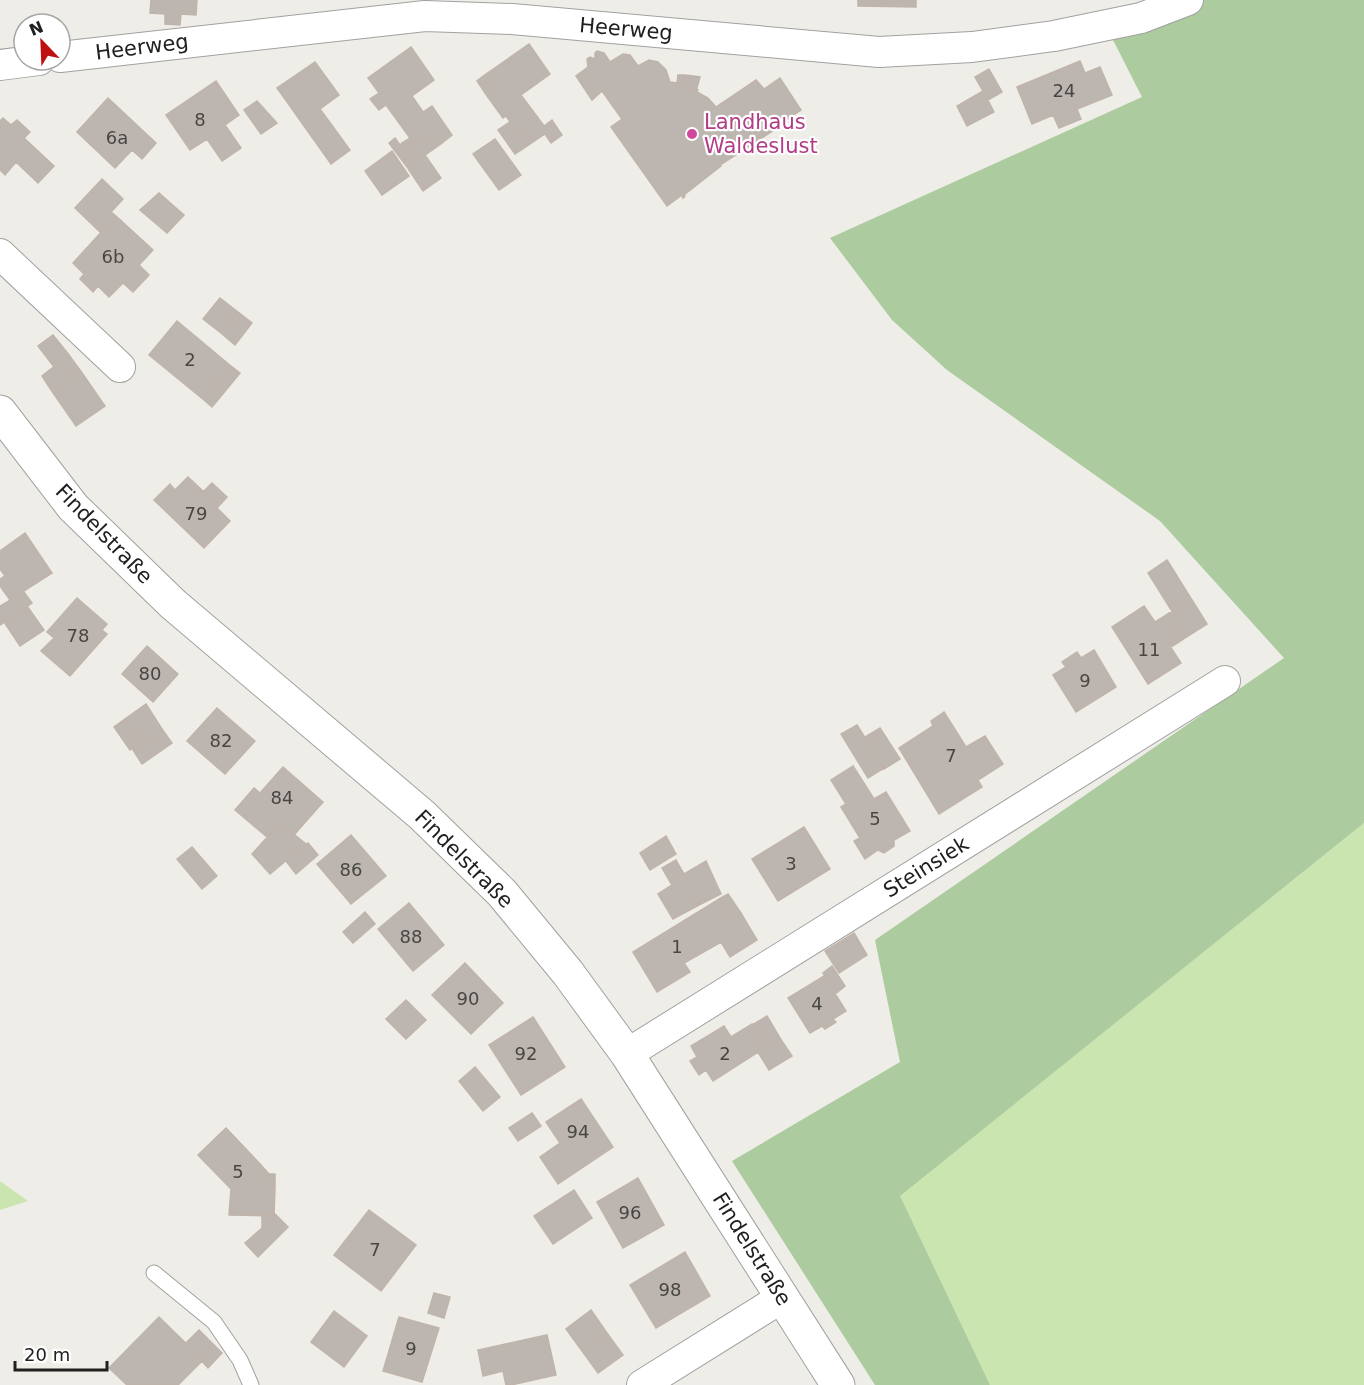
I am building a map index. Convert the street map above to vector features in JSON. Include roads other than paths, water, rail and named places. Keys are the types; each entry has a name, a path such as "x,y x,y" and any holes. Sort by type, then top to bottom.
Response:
{"street":[{"name":"Heerweg","path":"72,55 427,8 513,19 879,52 972,47 1054,36 1141,18 1188,0"},
{"path":"0,254 120,367"},
{"name":"Findelstraße","path":"0,412 73,507 173,604 422,815 501,894 568,973 627,1054 838,1385"},
{"name":"Steinsiek","path":"627,1054 1225,681"},
{"path":"642,1385 783,1297"}],"lane":[{"path":"154,1273 214,1322 240,1360 252,1385"}],"place":[{"name":"Landhaus Waldeslust","path":"692,134"}]}
